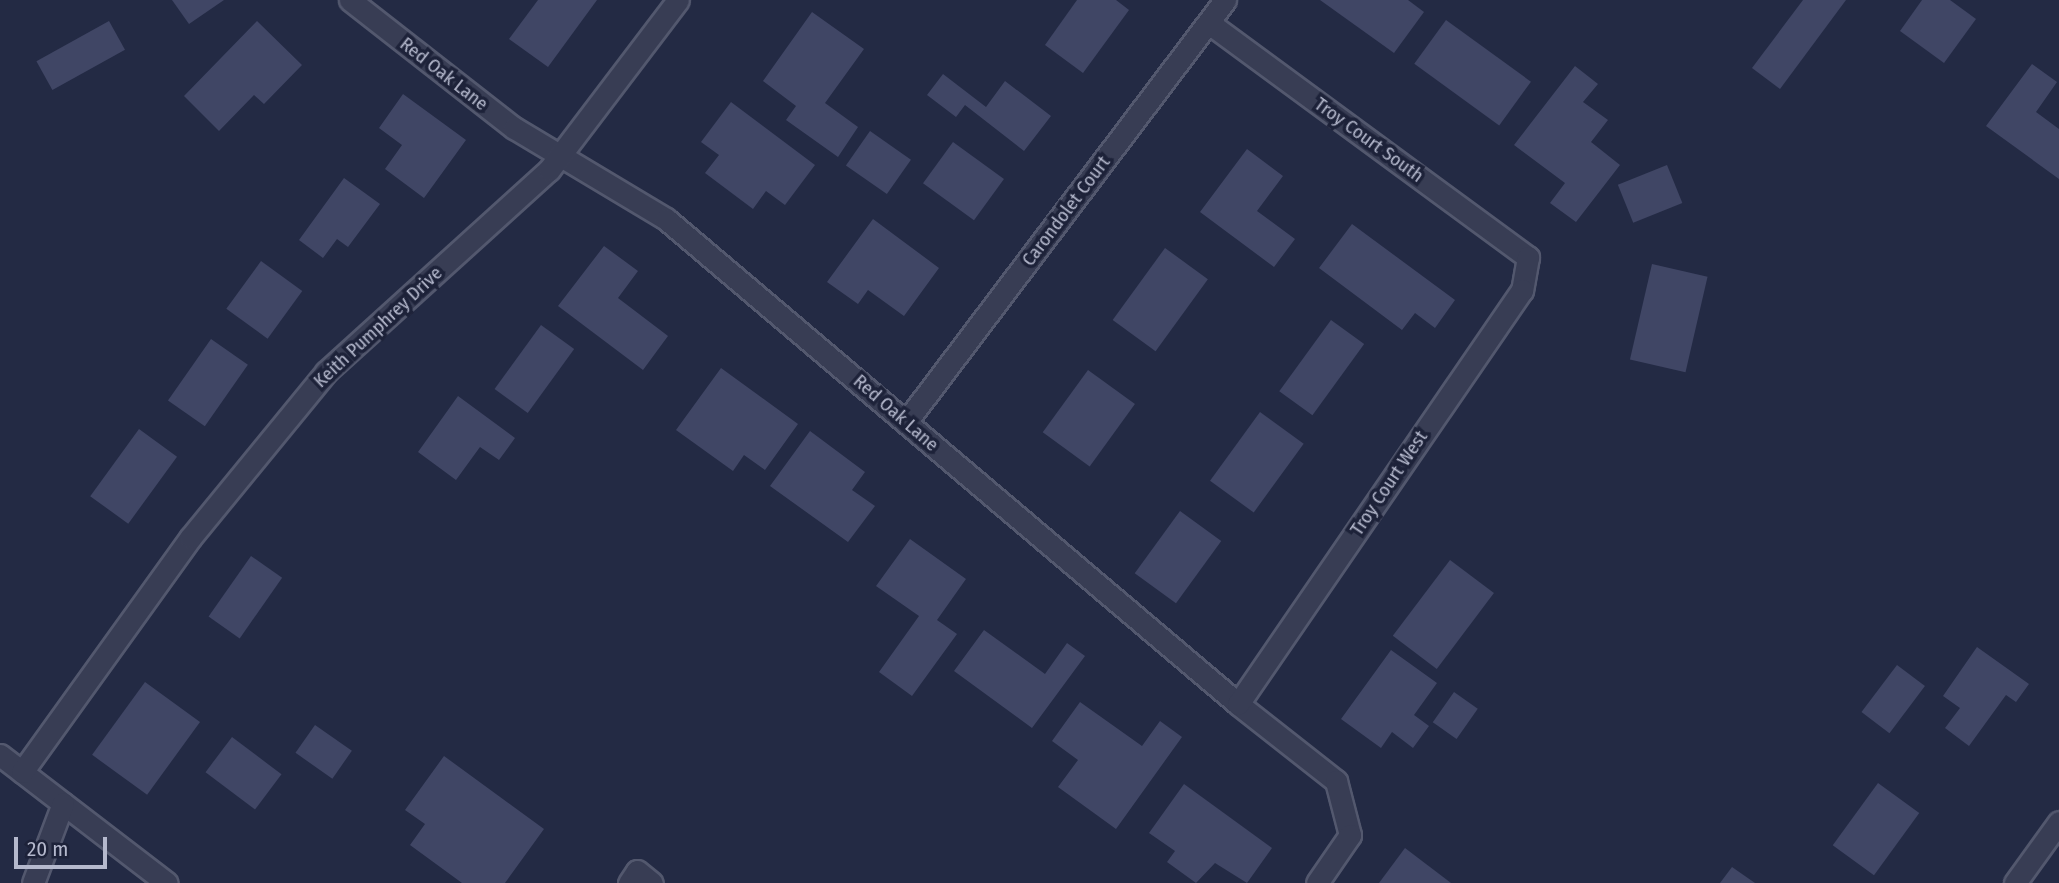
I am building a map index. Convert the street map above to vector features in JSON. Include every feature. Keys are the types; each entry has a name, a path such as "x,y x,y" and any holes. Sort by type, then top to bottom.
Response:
{"street":[{"name":"Red Oak Lane","path":"350,0 514,128 666,219 1238,704 1336,781 1350,835 1317,883"},
{"name":"Keith Pumphrey Drive","path":"22,772 191,537 326,372 561,156 678,0"},
{"name":"Carondolet Court","path":"906,422 1225,0"},
{"name":"Troy Court South","path":"1209,23 1528,257"},
{"name":"Troy Court West","path":"1238,704 1522,290 1528,257"},
{"path":"0,755 167,883"},
{"path":"33,883 62,803"},
{"path":"2015,883 2059,822"},
{"path":"629,883 636,871 652,883"}],"building":[{"path":"172,0 224,0 189,24"},
{"path":"538,0 597,0 548,67 509,39"},
{"path":"1077,0 1116,0 1129,10 1083,73 1045,45"},
{"path":"1320,0 1408,0 1424,12 1394,53"},
{"path":"1803,0 1846,0 1780,89 1752,68"},
{"path":"1922,0 1950,0 1976,19 1944,63 1900,31"},
{"path":"812,12 864,49 825,103 858,127 838,157 786,120 796,106 763,81"},
{"path":"1446,20 1531,82 1499,125 1414,64"},
{"path":"109,21 125,50 52,90 36,61"},
{"path":"257,21 302,65 264,104 254,95 219,131 184,96"},
{"path":"2032,64 2057,82 2036,112 2059,129 2059,179 1986,126"},
{"path":"1575,66 1598,84 1583,102 1608,120 1591,142 1620,165 1576,222 1550,203 1565,183 1514,145"},
{"path":"943,74 986,107 1005,81 1051,116 1024,151 965,105 956,117 927,95"},
{"path":"403,94 466,140 424,198 385,169 402,145 379,128"},
{"path":"731,102 815,165 785,205 766,191 753,209 705,173 719,155 701,142"},
{"path":"870,131 911,160 887,194 846,165"},
{"path":"953,142 1004,179 974,220 923,183"},
{"path":"1247,149 1283,176 1257,211 1295,239 1274,267 1200,212"},
{"path":"1667,165 1682,203 1633,223 1618,185"},
{"path":"344,178 380,204 348,247 337,239 323,258 299,240"},
{"path":"873,219 939,268 904,316 868,290 858,304 827,282"},
{"path":"1352,224 1455,300 1435,328 1415,313 1402,330 1319,268"},
{"path":"604,246 638,271 618,298 668,336 643,370 558,306"},
{"path":"1165,248 1208,279 1156,351 1113,320"},
{"path":"261,261 302,291 268,339 226,309"},
{"path":"1652,264 1708,277 1685,372 1630,359"},
{"path":"1331,320 1364,344 1312,415 1279,391"},
{"path":"541,325 574,349 528,413 495,389"},
{"path":"211,339 248,365 205,426 168,400"},
{"path":"721,368 798,424 765,470 744,455 733,471 676,430"},
{"path":"1088,370 1135,404 1090,466 1043,432"},
{"path":"458,396 515,438 499,460 480,447 456,480 418,452"},
{"path":"1260,412 1304,444 1254,513 1210,481"},
{"path":"139,429 177,457 128,524 90,496"},
{"path":"810,431 865,472 852,490 875,506 848,542 770,486"},
{"path":"1180,511 1221,541 1176,603 1135,573"},
{"path":"910,539 966,579 937,620 957,634 912,696 879,672 919,616 876,586"},
{"path":"251,556 282,578 240,638 209,617"},
{"path":"1450,560 1494,593 1437,669 1393,636"},
{"path":"984,630 1045,674 1067,643 1085,656 1032,728 954,671"},
{"path":"1977,647 2029,684 2016,702 2006,695 1969,746 1945,728 1960,708 1943,696"},
{"path":"1391,650 1437,683 1414,715 1429,726 1413,748 1392,732 1381,748 1341,719"},
{"path":"1897,665 1925,686 1889,733 1861,712"},
{"path":"145,682 200,722 147,795 92,755"},
{"path":"1454,692 1478,709 1457,739 1433,722"},
{"path":"1080,702 1142,746 1160,721 1182,737 1116,829 1058,787 1078,760 1052,741"},
{"path":"315,725 352,751 332,779 295,753"},
{"path":"232,737 282,774 255,809 206,772"},
{"path":"444,756 544,829 505,883 462,883 410,845 425,824 405,810"},
{"path":"1878,783 1919,813 1874,875 1833,845"},
{"path":"1184,784 1272,848 1247,883 1215,863 1196,883 1167,862 1175,851 1149,833"},
{"path":"1405,848 1451,883 1379,883"},
{"path":"1732,867 1755,883 1720,883"}]}
